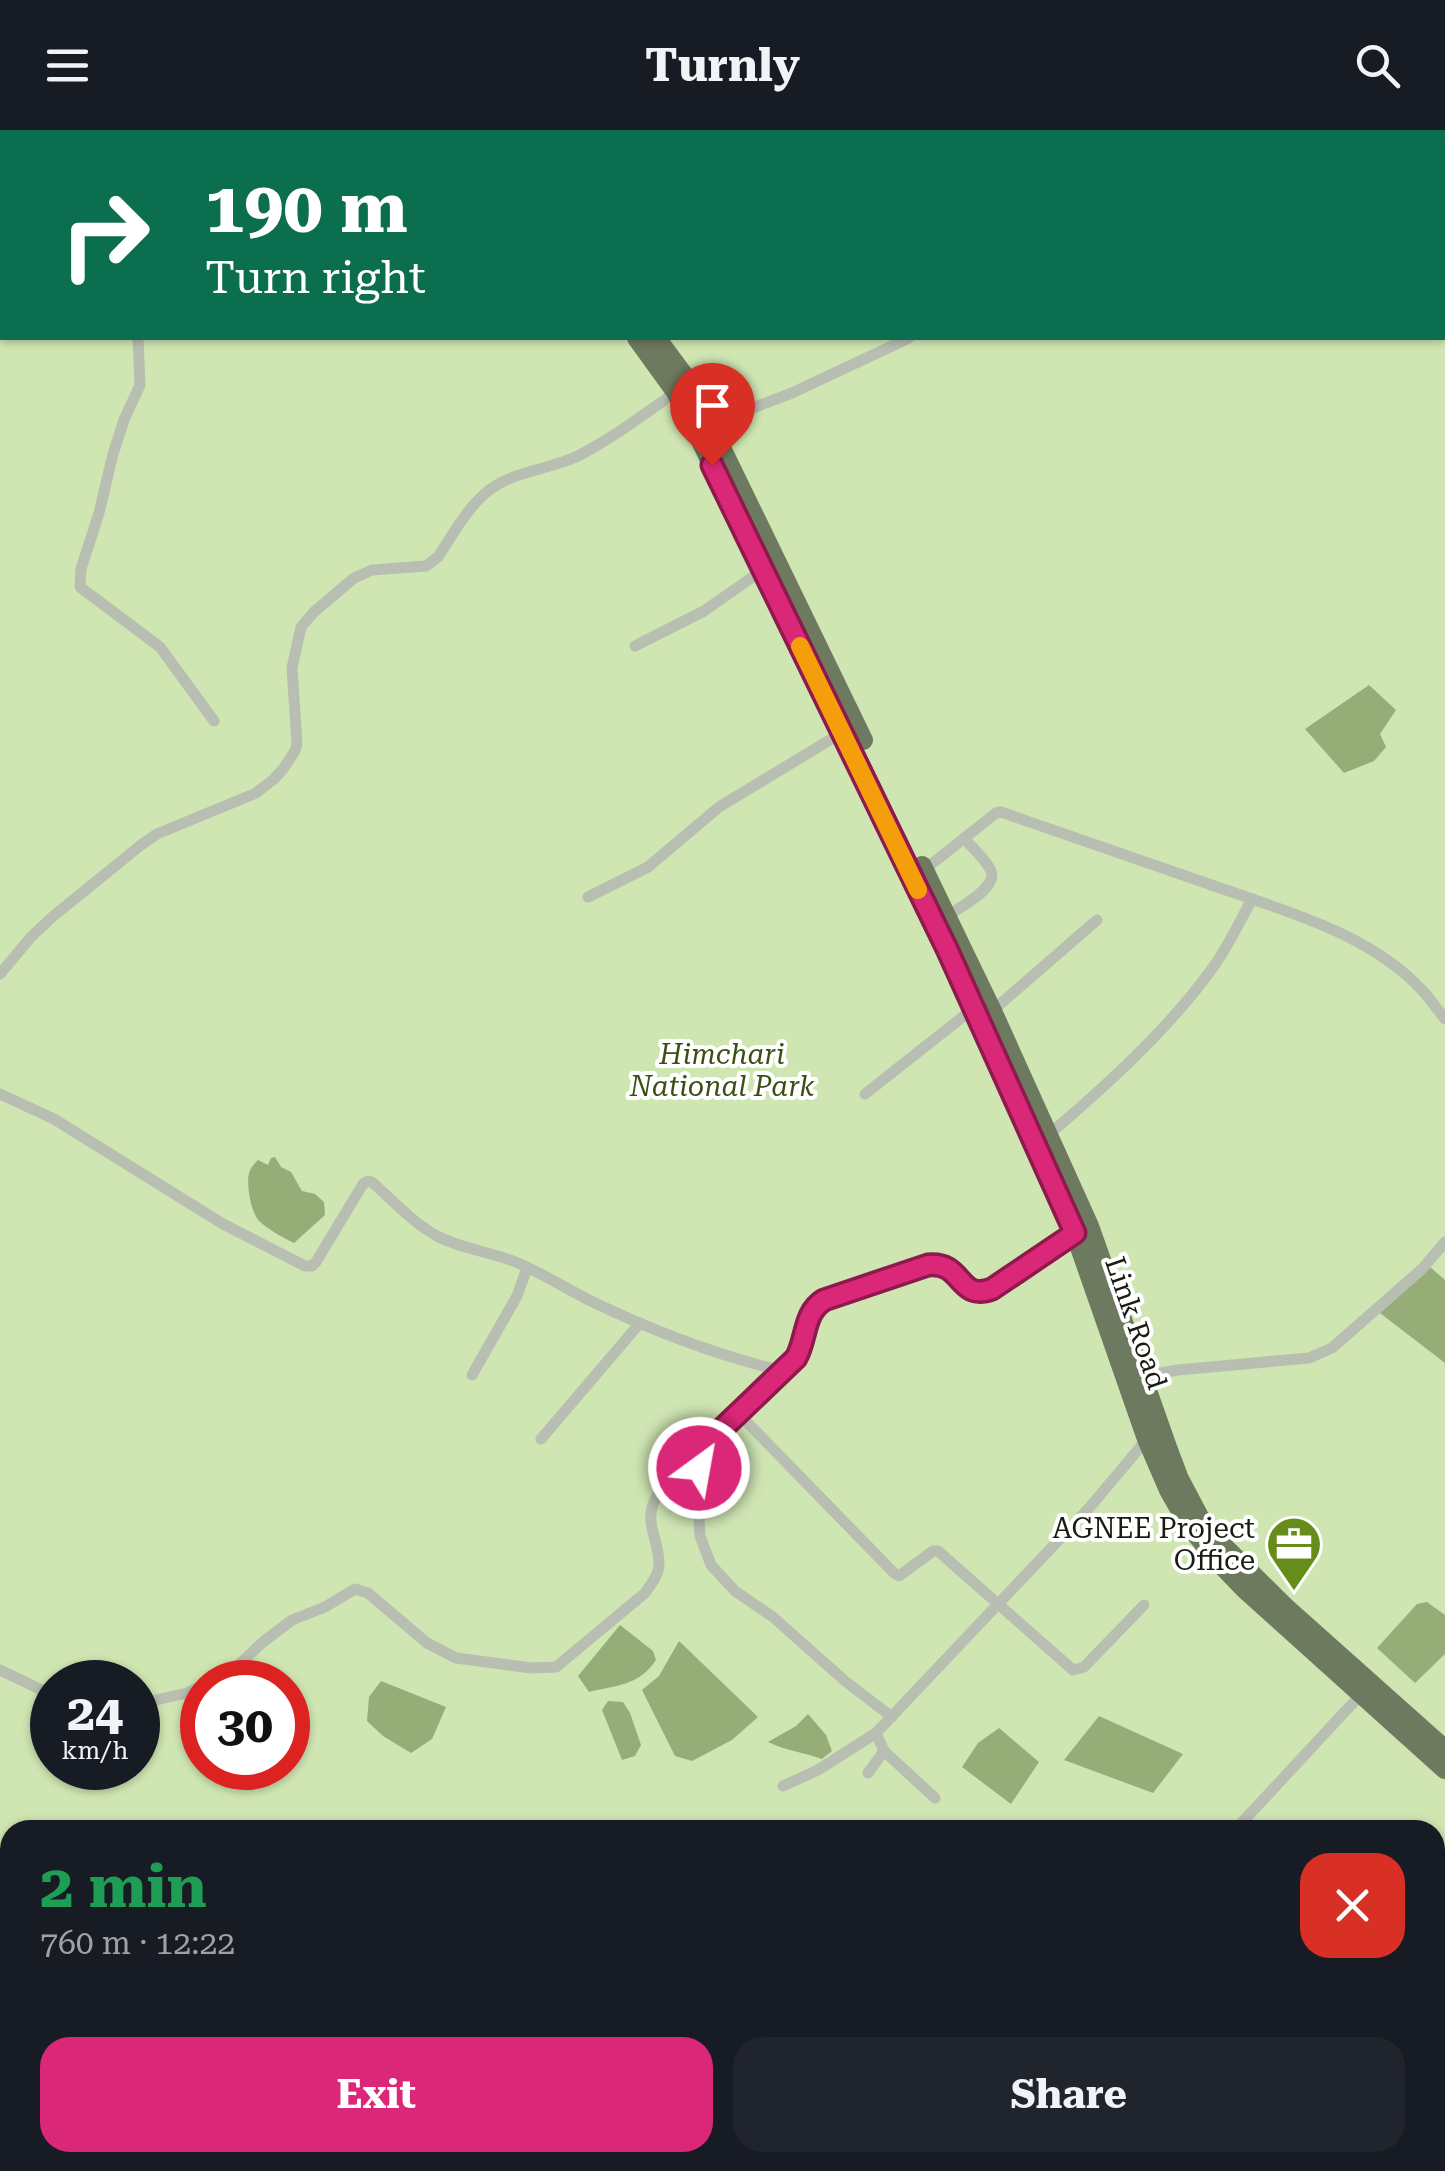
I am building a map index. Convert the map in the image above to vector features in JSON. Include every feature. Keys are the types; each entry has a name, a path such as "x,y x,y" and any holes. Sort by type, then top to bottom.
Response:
{"highway":[{"name":"Link Road","path":"638,340 676,392 947,916 1134,1378 1199,1517 1234,1558 1445,1769"},
{"name":"Link Road","path":"657,340 690,384 710,424 768,566 843,732 1089,1226 1134,1378 1147,1439 1169,1490 1189,1525 1218,1562 1366,1689 1445,1750"}],"street":[{"path":"138,340 140,385 113,454 81,569 80,587 160,647 214,721"},
{"path":"710,424 792,393 905,340"},
{"path":"0,974 51,918 141,845 158,834 256,793 274,779 295,751 292,668 301,627 314,612 354,578 372,570 426,566 433,562 470,507 506,479 572,459 604,442 676,392"},
{"path":"636,646 704,611 768,566"},
{"path":"588,896 648,867 719,807 843,732"},
{"path":"924,870 996,813 1009,813 1033,825 1334,930 1386,959 1419,987 1445,1019"},
{"path":"947,916 986,890 992,880 992,872 964,838"},
{"path":"1047,1136 1114,1076 1198,988 1252,899"},
{"path":"865,1094 983,1009 1096,920"},
{"path":"0,1094 54,1119 223,1224 304,1266 316,1262 368,1181 404,1214 439,1236 527,1268 594,1303 706,1348 782,1371"},
{"path":"244,1660 292,1620 356,1589 368,1593 426,1644 456,1658 532,1668 556,1667 645,1592 656,1577 659,1565 649,1517 651,1505 700,1450 800,1352 815,1305 940,1264 948,1267 971,1292 979,1294 1075,1233"},
{"path":"1134,1378 1309,1358 1332,1348 1422,1269 1445,1242"},
{"path":"472,1375 517,1296 527,1268"},
{"path":"541,1439 640,1322"},
{"path":"738,1414 894,1573 899,1576 938,1551 1073,1670 1084,1666 1144,1605"},
{"path":"784,1786 876,1734 1090,1507 1147,1439"},
{"path":"700,1450 700,1536 710,1566 735,1591 773,1617 892,1717"},
{"path":"0,1670 30,1684"},
{"path":"1244,1820 1366,1689"},
{"path":"876,1734 884,1751 935,1798"},
{"path":"868,1773 884,1751"}],"green space":[{"name":"Himchari National Park","path":"0,340 1445,340 1445,1820 0,1820"}],"shaded area":[{"path":"1369,685 1396,710 1380,734 1386,747 1374,761 1344,773 1305,729"},
{"path":"275,1157 281,1167 291,1172 302,1191 315,1194 324,1202 325,1215 294,1243 259,1221 250,1198 248,1178 252,1167 258,1160 268,1165"},
{"path":"1430,1267 1445,1280 1445,1363 1380,1313"},
{"path":"1427,1602 1445,1615 1445,1654 1415,1683 1377,1648 1417,1604"},
{"path":"620,1625 653,1651 656,1660 634,1680 589,1692 578,1676"},
{"path":"679,1641 758,1717 732,1740 692,1761 675,1756 642,1690 659,1676"},
{"path":"381,1681 446,1707 432,1739 411,1753 367,1721 369,1697"},
{"path":"608,1701 623,1702 630,1713 641,1745 635,1756 622,1760 602,1710"},
{"path":"808,1714 826,1735 832,1751 822,1759 768,1742 796,1726"},
{"path":"1099,1716 1183,1754 1153,1793 1064,1760"},
{"path":"999,1728 1039,1762 1011,1804 962,1767 978,1743"}],"slow traffic":[{"path":"800,646 918,890"}],"place":[{"name":"AGNEE Project Office","path":"1294,1593"}],"route":[{"path":"699,1468 700,1450 796,1358 815,1305 940,1264 948,1267 971,1292 979,1294 1075,1233 948,951 712,465"}]}
